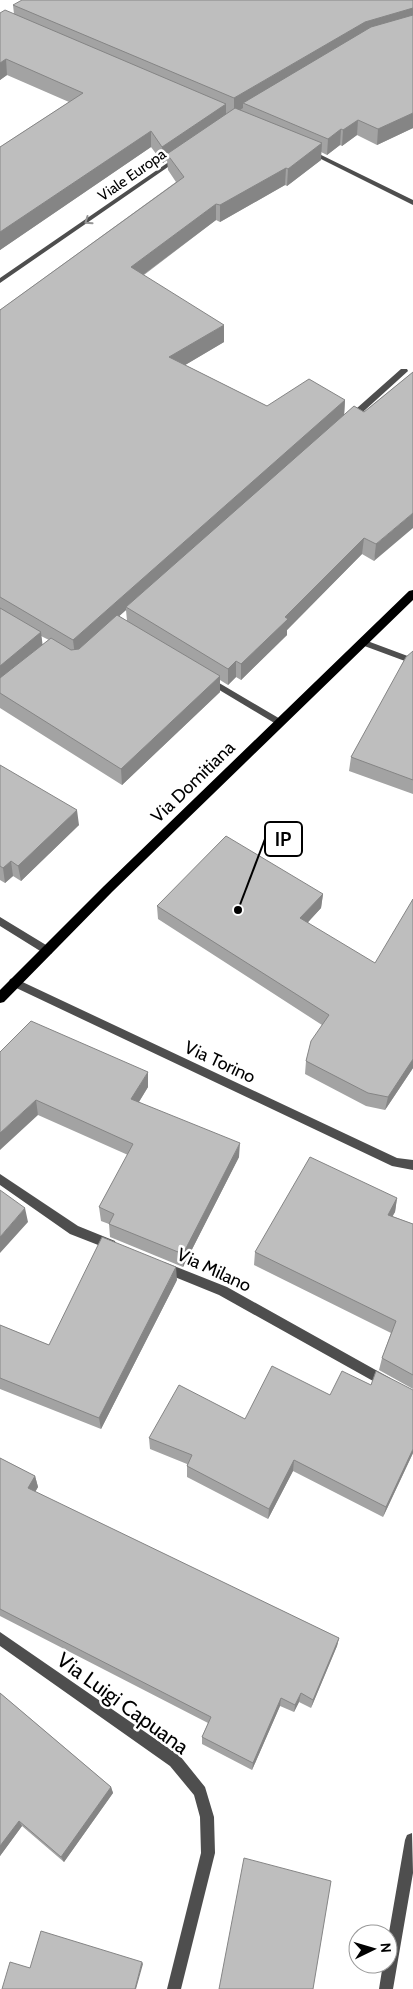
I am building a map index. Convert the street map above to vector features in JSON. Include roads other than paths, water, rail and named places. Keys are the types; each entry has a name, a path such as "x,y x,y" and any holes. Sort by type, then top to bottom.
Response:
{"main road":[{"name":"Via Domitiana","path":"0,998 108,889 413,594"}],"street":[{"path":"299,146 413,203"},
{"name":"Viale Europa","path":"0,282 187,152"},
{"path":"346,423 404,371"},
{"path":"362,642 413,660"},
{"path":"202,676 279,722"},
{"path":"0,921 48,951"},
{"name":"Via Torino","path":"14,982 396,1163 413,1165"},
{"path":"0,1178 74,1230 118,1248"},
{"name":"Via Milano","path":"153,1262 223,1291 396,1387"},
{"name":"Via Luigi Capuana","path":"0,1638 175,1761 200,1792 207,1817 208,1853 174,1989"},
{"path":"386,1989 412,1840"}],"place":[{"name":"IP","path":"238,910"}]}
